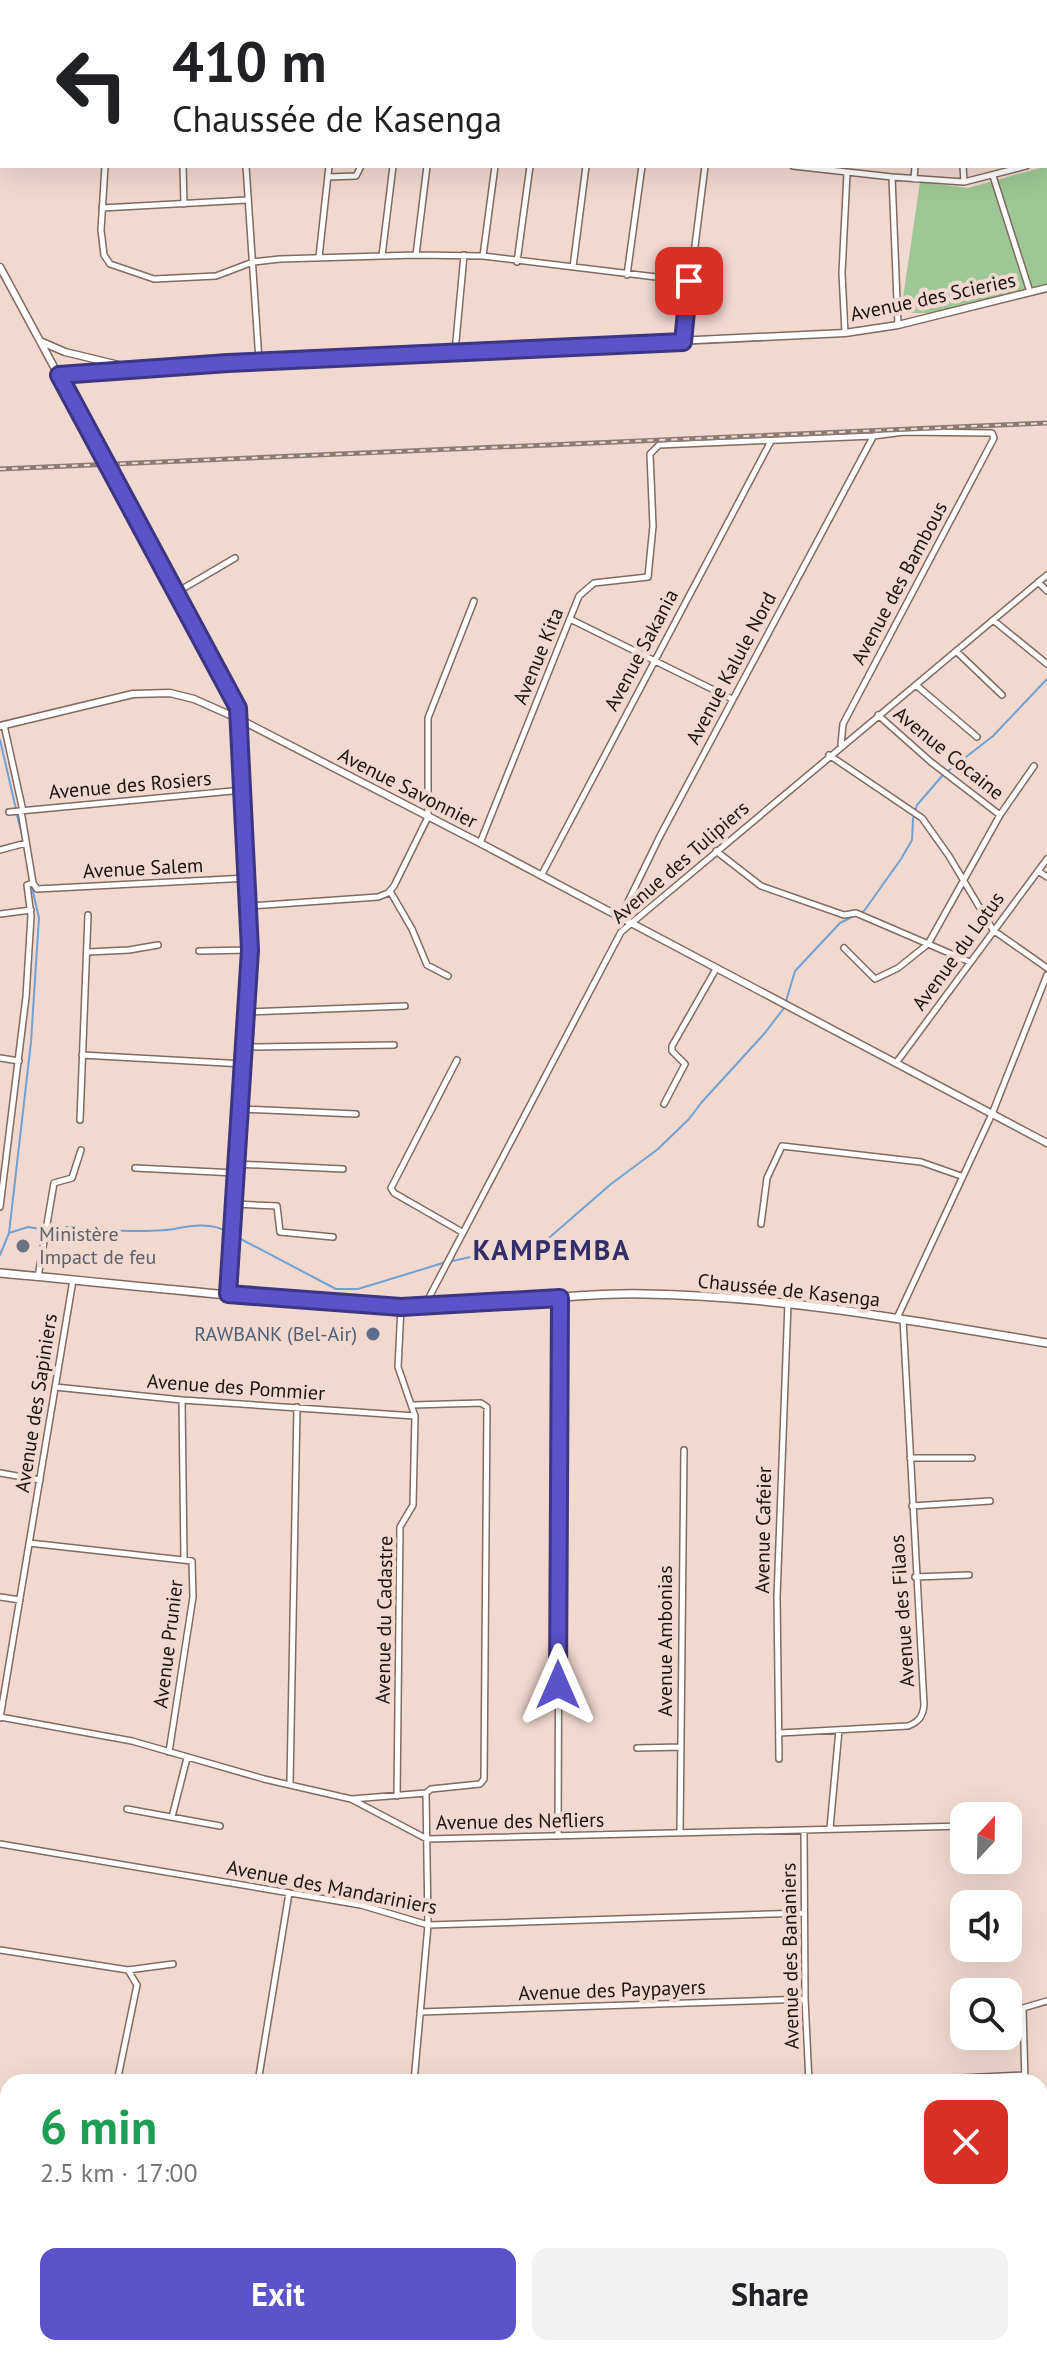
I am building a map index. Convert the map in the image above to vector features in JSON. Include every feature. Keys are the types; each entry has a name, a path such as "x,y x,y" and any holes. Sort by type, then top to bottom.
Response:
{"main road":[{"name":"Chaussée de Kasenga","path":"0,1273 401,1307 643,1294 727,1296 788,1302 1047,1343"}],"street":[{"path":"105,168 101,230 106,260 154,279 216,276 253,262 319,257 464,255 689,281"},
{"path":"183,168 184,204"},
{"path":"246,168 259,361"},
{"path":"319,257 329,168"},
{"path":"328,177 356,176 361,168"},
{"path":"382,256 393,168"},
{"path":"416,255 427,168"},
{"path":"483,256 495,168"},
{"path":"517,262 530,168"},
{"path":"573,267 586,168"},
{"path":"627,275 642,168"},
{"path":"683,342 705,168"},
{"path":"816,168 964,182 1015,168"},
{"path":"914,179 915,168"},
{"path":"963,168 964,182"},
{"path":"845,333 842,273 847,173"},
{"path":"993,176 1030,292"},
{"path":"892,177 898,325"},
{"path":"102,208 247,200"},
{"path":"455,352 464,255"},
{"path":"0,267 236,701 250,950 228,1294"},
{"name":"Avenue des Scieries","path":"59,375 259,361 845,333 898,325 1047,288"},
{"path":"39,340 65,352 134,368"},
{"name":"Avenue des Bambous","path":"841,745 843,724 994,438 992,433 979,432 904,432 873,436"},
{"path":"772,441 873,436"},
{"name":"Avenue Kalule Nord","path":"620,918 732,699 873,436"},
{"name":"Avenue Kita","path":"480,843 579,596 594,583 648,577 653,526 650,454 654,448 659,445 772,441"},
{"name":"Avenue Sakania","path":"541,876 772,441"},
{"path":"177,592 235,558"},
{"name":"Avenue des Tulipiers","path":"424,1307 618,936 829,755 1047,575"},
{"path":"1038,582 1047,591"},
{"path":"249,906 373,898 390,891 428,817 428,718 474,601"},
{"path":"570,619 732,699"},
{"path":"993,620 1047,664"},
{"path":"956,651 1002,695"},
{"path":"916,685 977,737"},
{"name":"Avenue Savonnier","path":"2,726 145,692 183,695 239,719 480,843 1047,1143"},
{"name":"Avenue Cocaine","path":"878,715 944,773 1000,815"},
{"path":"0,1207 19,1061 31,910 31,883 2,726"},
{"path":"829,755 916,813 936,836 993,930 1047,968"},
{"path":"844,948 875,979 898,968 928,944 1000,815 1034,766"},
{"name":"Avenue des Rosiers","path":"16,812 243,790"},
{"path":"0,850 23,844"},
{"path":"716,851 766,889 844,915 857,913 970,962"},
{"name":"Avenue du Lotus","path":"896,1063 1047,859"},
{"path":"1038,871 1047,877"},
{"name":"Avenue Salem","path":"31,883 40,889 248,878"},
{"path":"390,891 412,929 427,965 448,976"},
{"path":"0,914 31,910"},
{"path":"80,1120 88,915"},
{"path":"88,952 158,945"},
{"path":"199,951 250,950"},
{"path":"664,1104 685,1064 672,1051 673,1044 716,969"},
{"path":"900,1319 961,1176 992,1114 1047,975"},
{"path":"247,1012 405,1006"},
{"path":"245,1047 394,1045"},
{"path":"82,1055 244,1064"},
{"path":"0,1058 19,1061"},
{"path":"457,1060 391,1188 394,1193 462,1232"},
{"path":"241,1109 356,1114"},
{"path":"761,1224 767,1178 782,1146 921,1162 961,1176"},
{"path":"38,1277 54,1183 72,1178 81,1150"},
{"path":"237,1164 343,1169"},
{"path":"135,1168 236,1173"},
{"path":"235,1204 277,1206 280,1232 333,1237"},
{"name":"Avenue des Sapiniers","path":"0,1718 73,1280"},
{"path":"558,1836 560,1298"},
{"name":"Avenue Cafeier","path":"779,1759 777,1597 788,1302"},
{"name":"Avenue du Cadastre","path":"397,1796 400,1539 402,1522 413,1505 415,1416 398,1367 401,1307"},
{"name":"Avenue des Filaos","path":"839,1730 915,1724 922,1716 924,1705 900,1319"},
{"name":"Avenue des Pommier","path":"55,1387 182,1400 415,1416"},
{"path":"182,1400 184,1559"},
{"path":"351,1799 426,1793 431,1789 480,1784 484,1779 487,1407 481,1403 413,1405"},
{"path":"290,1783 297,1407"},
{"name":"Avenue Ambonias","path":"680,1833 684,1450"},
{"path":"910,1458 972,1458"},
{"path":"0,1473 40,1480"},
{"path":"912,1506 990,1501"},
{"name":"Avenue Prunier","path":"29,1543 184,1559 193,1564 193,1597 169,1752"},
{"path":"915,1577 969,1575"},
{"path":"0,1597 20,1600"},
{"name":"Avenue des Nefliers","path":"0,1718 132,1741 264,1779 351,1799 427,1839 950,1826"},
{"path":"780,1733 839,1730 830,1828"},
{"path":"637,1748 681,1747"},
{"path":"172,1817 187,1758"},
{"path":"415,2074 428,1925 426,1793"},
{"path":"127,1809 220,1826"},
{"name":"Avenue des Bananiers","path":"804,1830 809,2074"},
{"name":"Avenue des Mandariniers","path":"0,1844 361,1905 428,1925 804,1913"},
{"path":"259,2074 289,1893"},
{"path":"0,1950 128,1970 173,1964"},
{"path":"119,2074 137,1985 128,1970"},
{"name":"Avenue des Paypayers","path":"420,2012 805,1999"},
{"path":"1024,2074 1023,2008 1047,2001"}],"green space":[{"path":"1047,168 1047,284 935,313 908,313 902,305 920,182 968,188"}],"waterway":[{"path":"948,771 993,736 1047,679"},
{"name":"KAMPEMBA","path":"0,740 16,809"},
{"path":"786,1001 795,971 840,923 864,911 901,859 912,840 917,805 943,775"},
{"name":"KAMPEMBA","path":"17,815 24,843"},
{"name":"KAMPEMBA","path":"0,1255 9,1233 31,1042 39,918 31,883"},
{"path":"235,1236 336,1289 358,1289 443,1263 536,1243 550,1237 611,1184 658,1149 689,1119 784,1008"},
{"path":"9,1233 28,1227 59,1232 66,1227 140,1231 202,1225 229,1233"}],"railway":[{"path":"0,469 1047,423"}],"place":[{"name":"Ministère Impact de feu","path":"23,1246"},
{"name":"RAWBANK (Bel-Air)","path":"373,1334"}],"district":[{"name":"KAMPEMBA","path":"552,1249"}],"route":[{"path":"558,1685 560,1298 401,1307 228,1294 250,950 238,708 59,375 228,363 683,342 689,281"}]}
